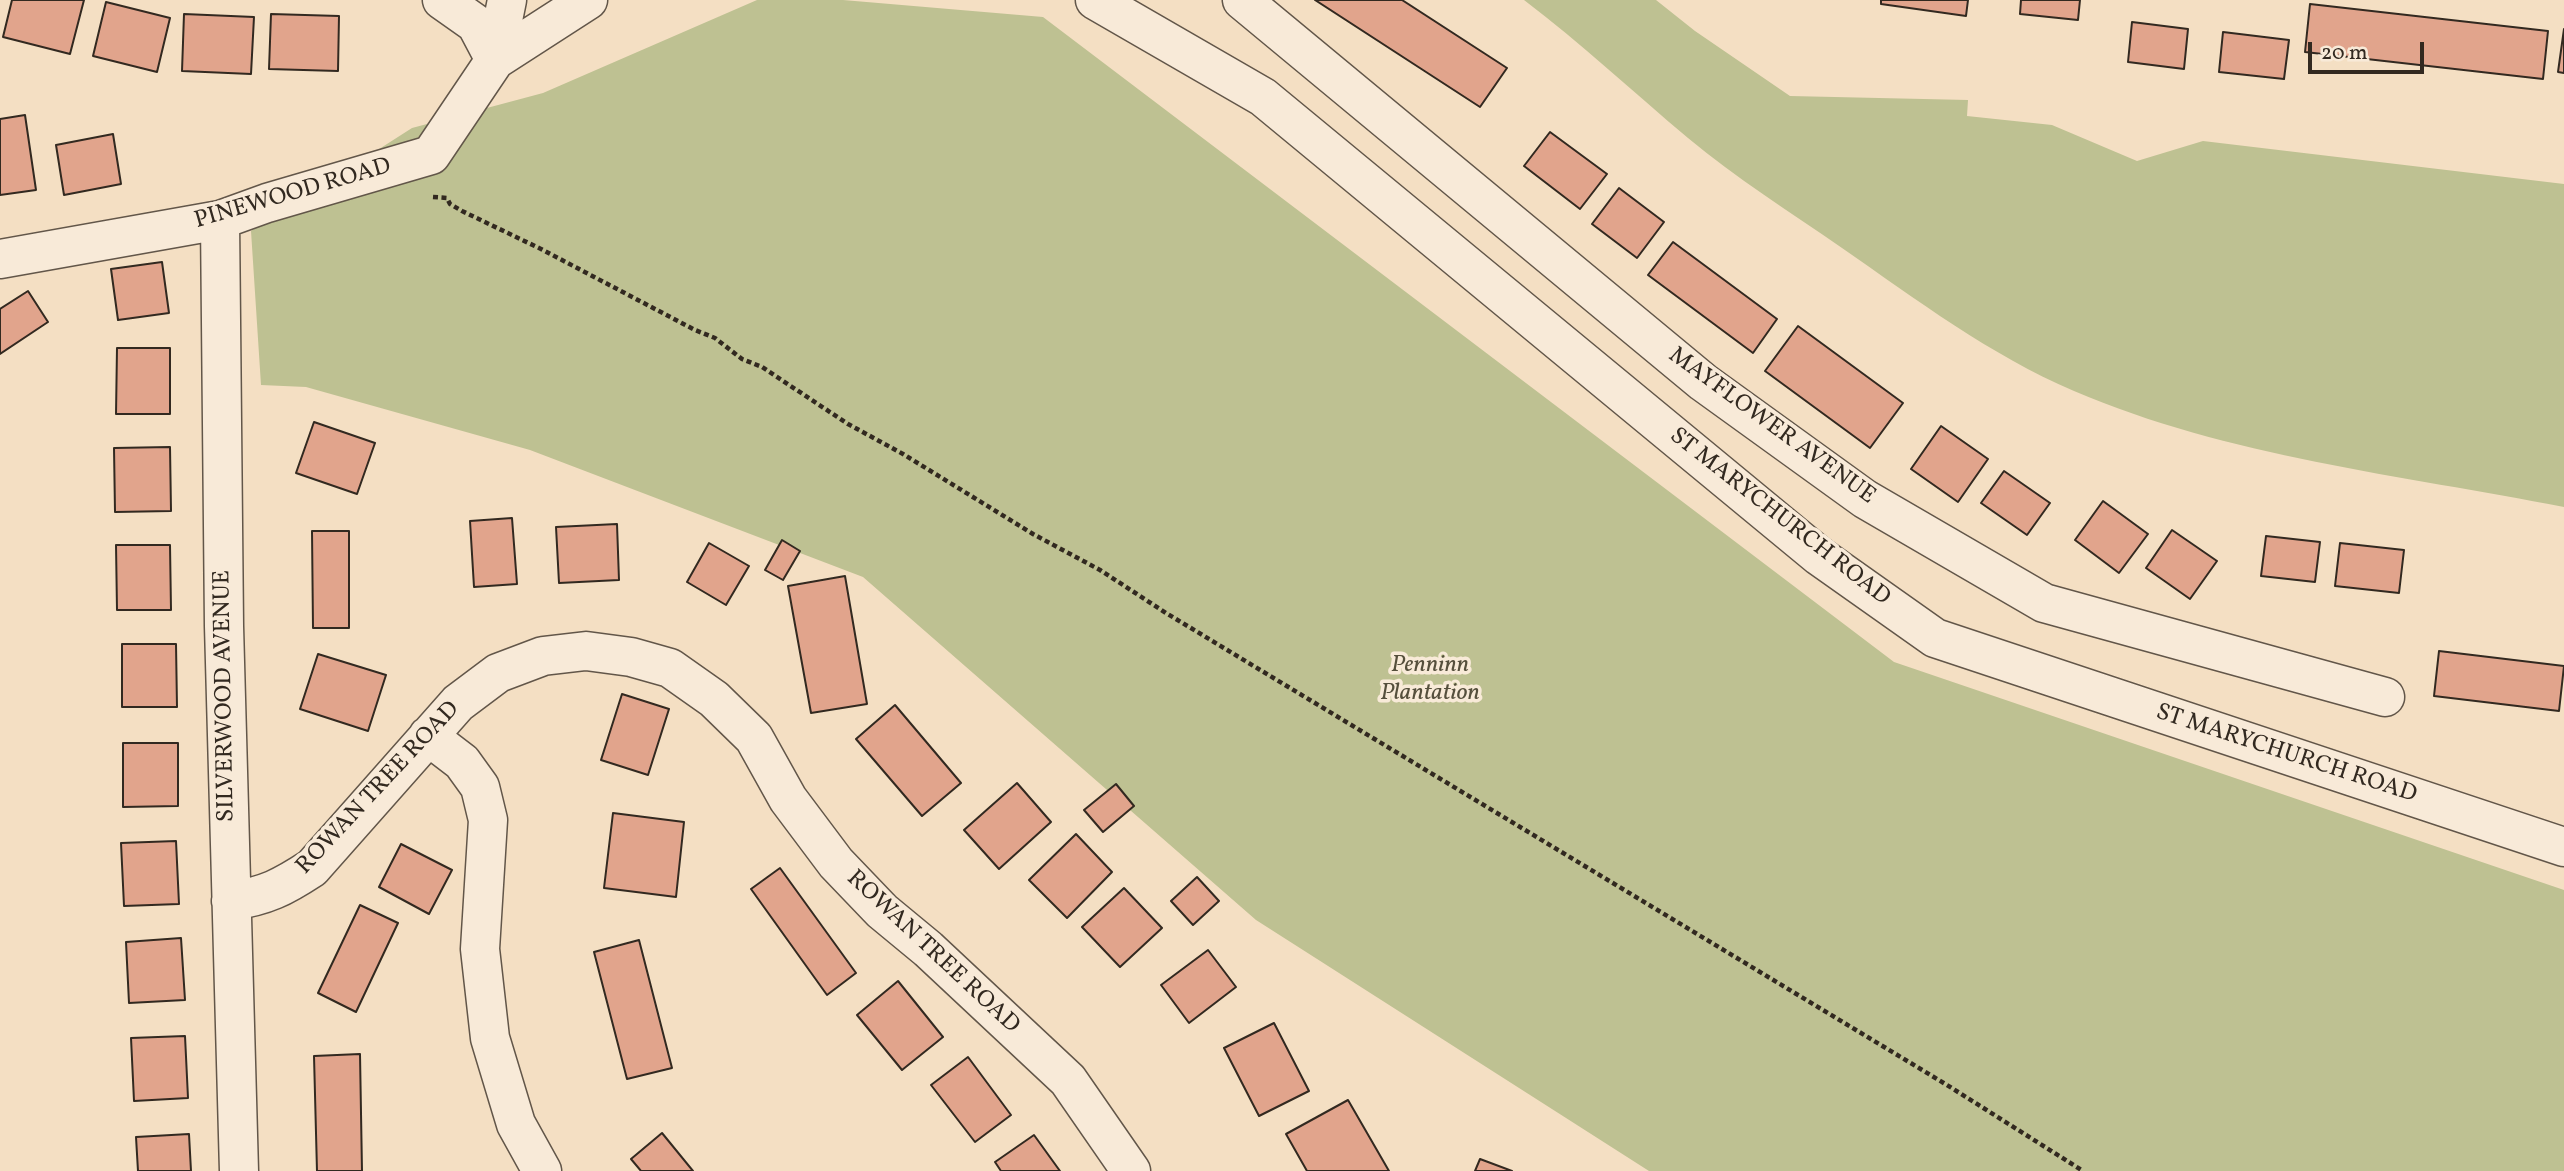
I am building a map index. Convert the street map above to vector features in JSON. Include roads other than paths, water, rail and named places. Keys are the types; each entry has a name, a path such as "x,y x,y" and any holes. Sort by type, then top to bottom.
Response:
{"street":[{"path":"443,0 476,24 495,60"},
{"name":"PINEWOOD ROAD","path":"495,60 507,0"},
{"name":"PINEWOOD ROAD","path":"0,259 219,220 267,203 430,155 495,60 588,0"},
{"name":"ST MARYCHURCH ROAD","path":"1095,0 1263,97 1819,556 1935,638 2564,848"},
{"name":"MAYFLOWER AVENUE","path":"1242,0 1703,382 1865,499 2044,603 2385,698"},
{"name":"SILVERWOOD AVENUE","path":"219,220 224,626 239,1171"},
{"name":"ROWAN TREE ROAD","path":"231,901 259,897 289,883 312,868 458,702 498,673 543,656 586,651 631,657 670,668 714,699 754,738 788,799 836,863 882,911 937,957 1068,1080 1131,1171"},
{"path":"428,736 462,762 480,787 488,820 480,949 489,1038 516,1124 542,1171"}],"park label":[{"name":"Penninn Plantation","path":"1430,681"}]}
